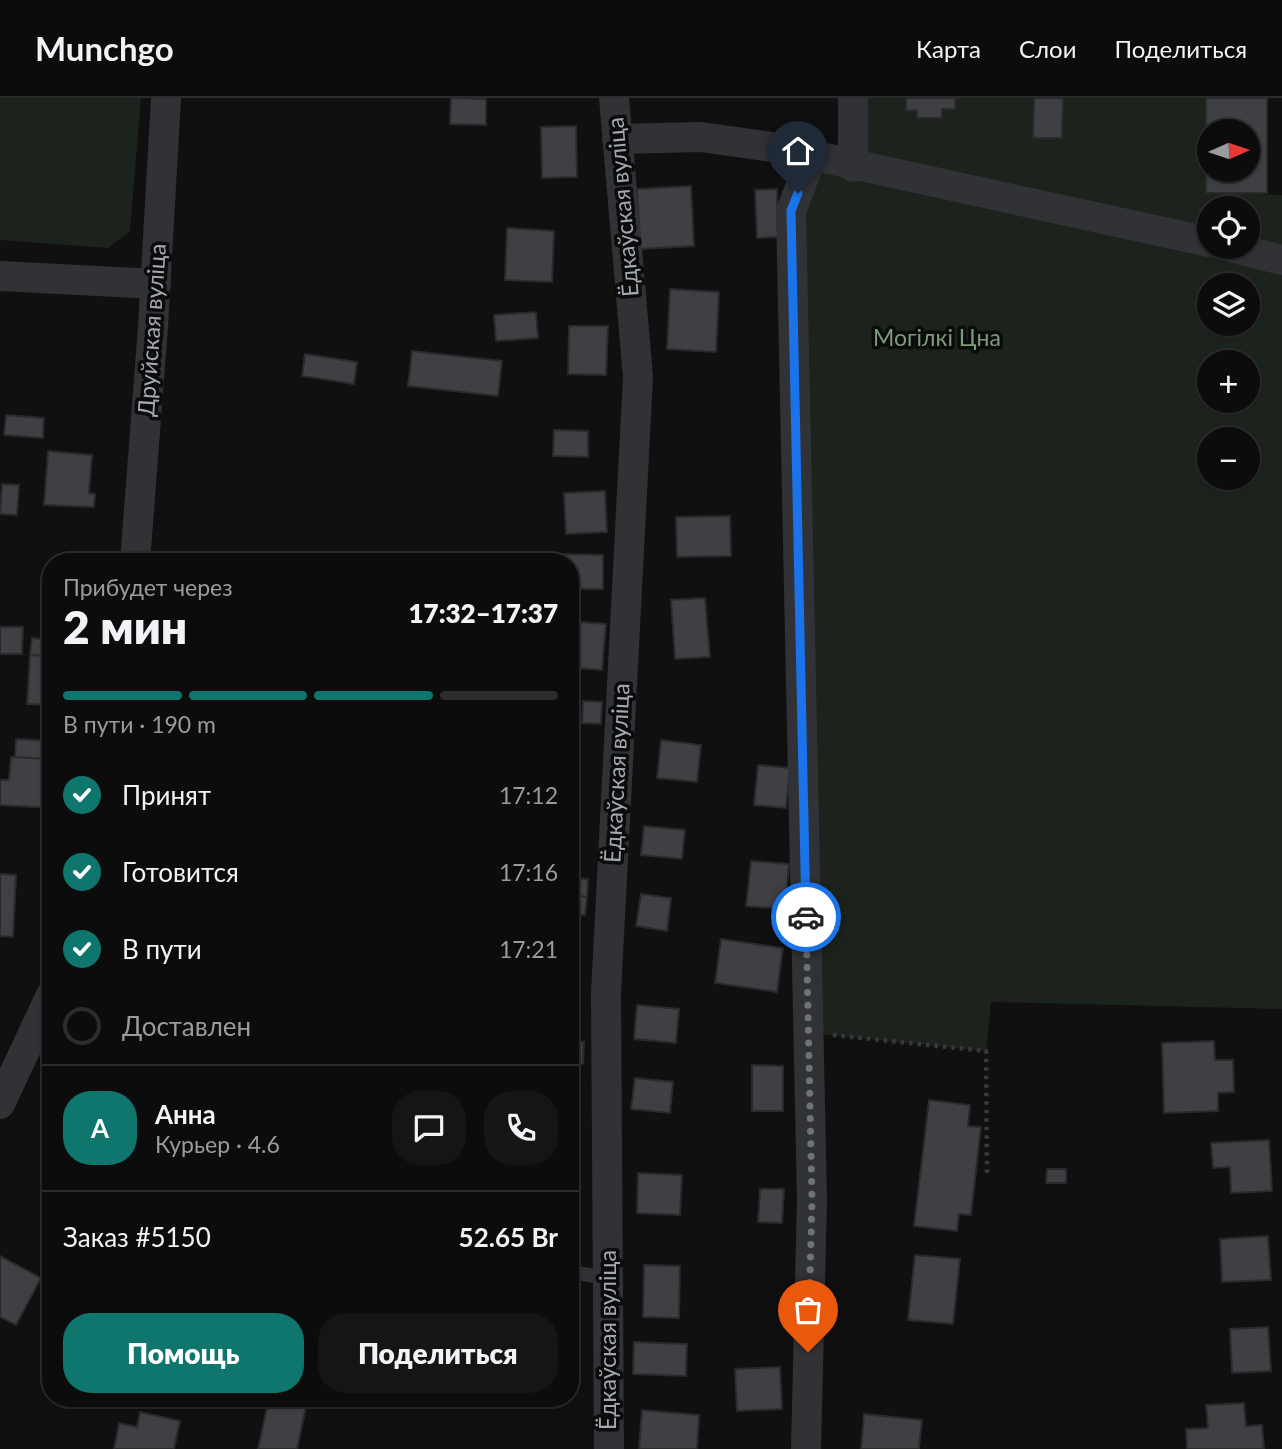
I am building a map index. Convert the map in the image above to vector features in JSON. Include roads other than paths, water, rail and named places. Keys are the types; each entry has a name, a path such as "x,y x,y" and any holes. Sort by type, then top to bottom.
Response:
{"street":[{"name":"Друйская вуліца","path":"136,553 156,284 166,98"},
{"name":"Ёдкаўская вуліца","path":"609,1449 606,993 638,377 614,98"},
{"path":"853,98 853,167"},
{"path":"617,139 701,137 769,146 853,167 1197,239"},
{"path":"806,1449 812,1200 791,211 812,156"},
{"path":"1260,254 1282,260"},
{"path":"0,276 156,284"},
{"path":"0,1104 42,1014"}],"lane":[{"path":"579,1273 608,1278"}],"park label":[{"name":"Могілкі Цна","path":"937,338"}]}
